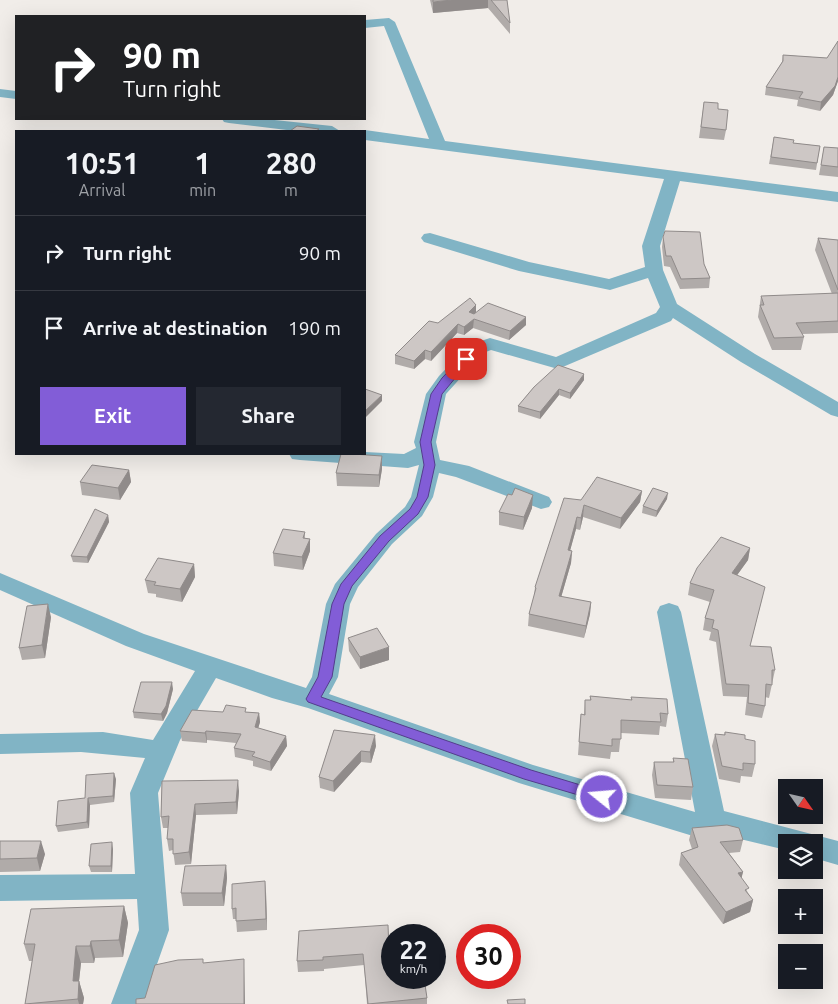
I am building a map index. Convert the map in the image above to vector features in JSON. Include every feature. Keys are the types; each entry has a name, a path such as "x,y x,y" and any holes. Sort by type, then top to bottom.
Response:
{"street":[{"path":"366,24 389,22 439,144"},
{"path":"0,94 15,95"},
{"path":"238,120 323,130"},
{"path":"366,135 838,197"},
{"path":"674,174 651,246 654,270 669,307 748,358 838,411"},
{"path":"430,238 525,267 610,285 654,270"},
{"path":"313,699 325,677 336,613 347,584 384,539 414,511 422,497 428,458 425,442 436,394 446,380 476,349 490,344 558,363 664,318 669,307"},
{"path":"315,455 408,461 428,458 541,502"},
{"path":"0,581 135,640 281,691 313,699 529,775 693,824 711,820 778,836"},
{"path":"669,612 711,820"},
{"path":"127,1004 154,930 144,793 160,752 210,667"},
{"path":"0,744 45,742 118,744 146,747 160,752"},
{"path":"823,848 838,852"},
{"path":"0,888 122,885 152,888"}],"building":[{"path":"433,0 452,0 433,2"},
{"path":"491,0 507,0 510,23"},
{"path":"838,41 838,77 835,86 821,102 799,98 803,92 766,87 783,61 783,55 827,58"},
{"path":"704,102 718,103 718,109 728,110 726,130 701,127"},
{"path":"297,126 319,129 318,130 291,130"},
{"path":"774,137 794,140 793,143 820,146 817,163 771,157"},
{"path":"824,147 838,148 838,167 821,165"},
{"path":"665,231 700,232 704,264 710,278 681,279 671,256 666,256 663,237"},
{"path":"818,238 838,240 838,290"},
{"path":"838,293 838,321 796,323 804,337 774,338 760,305 764,305 761,296"},
{"path":"470,298 476,305 469,312 474,314 488,303 526,317 510,331 474,319 464,327 458,324 431,352 425,350 414,361 395,355 429,321 438,323"},
{"path":"558,365 584,374 570,393 559,389 540,412 518,406 534,387"},
{"path":"366,389 382,395 366,410"},
{"path":"341,455 382,456 379,475 336,473"},
{"path":"92,465 129,470 118,488 80,482"},
{"path":"597,477 642,491 621,518 584,505 581,518 577,517 568,550 572,551 559,596 591,602 586,626 529,614 535,587 564,498 581,500"},
{"path":"515,488 533,495 524,517 499,512 508,494 512,495"},
{"path":"653,488 668,493 657,511 643,506"},
{"path":"95,509 108,515 87,557 71,556"},
{"path":"283,529 305,532 303,538 310,539 302,557 273,553"},
{"path":"721,537 750,548 732,573 765,587 750,646 771,647 775,670 772,670 772,685 766,684 765,706 748,703 749,685 726,684 718,630 712,628 714,620 705,618 714,590 690,583 697,568"},
{"path":"158,558 194,564 180,589 154,585 156,582 145,580"},
{"path":"48,604 42,645 19,648 27,606"},
{"path":"377,628 389,647 360,657 348,638"},
{"path":"141,682 172,682 166,706 161,714 133,712"},
{"path":"590,696 632,700 631,697 667,699 668,714 660,713 661,722 621,720 621,739 612,739 612,746 579,742 581,714 585,715 585,700 591,700"},
{"path":"226,705 246,708 245,712 259,713 255,727 286,736 270,762 252,756 255,752 234,748 241,734 180,731 192,710 223,712"},
{"path":"334,730 375,735 370,752 361,751 333,781 319,777"},
{"path":"725,732 745,735 745,739 755,741 755,764 743,763 743,770 722,766 715,734 725,735"},
{"path":"673,758 688,759 693,787 657,785 654,762 674,762"},
{"path":"114,773 113,796 88,798 87,822 56,826 58,801 85,798 86,775"},
{"path":"238,780 236,802 195,804 189,852 173,854 173,839 167,839 169,816 161,817 162,781"},
{"path":"727,825 739,828 743,840 720,842 743,872 738,873 749,888 745,890 753,900 726,912 681,853 698,847 692,828"},
{"path":"0,841 41,841 37,858 0,859"},
{"path":"112,842 111,866 89,866 91,844"},
{"path":"226,865 222,893 181,893 185,866"},
{"path":"265,881 266,919 236,921 236,908 232,909 232,884"},
{"path":"124,906 119,940 91,941 90,946 76,946 73,981 79,981 78,999 25,1004 35,944 24,944 31,909"},
{"path":"381,925 381,989 426,989 427,998 368,1004 363,954 323,957 323,960 297,961 299,931"},
{"path":"203,959 203,963 244,959 244,1004 136,1004 136,999 145,998 155,965 178,960"},
{"path":"525,999 525,1004 508,1004 507,1000"}],"route":[{"path":"466,359 446,380 436,394 425,442 430,465 422,497 414,511 384,539 347,584 338,604 325,677 313,699 529,775 602,797"}]}
